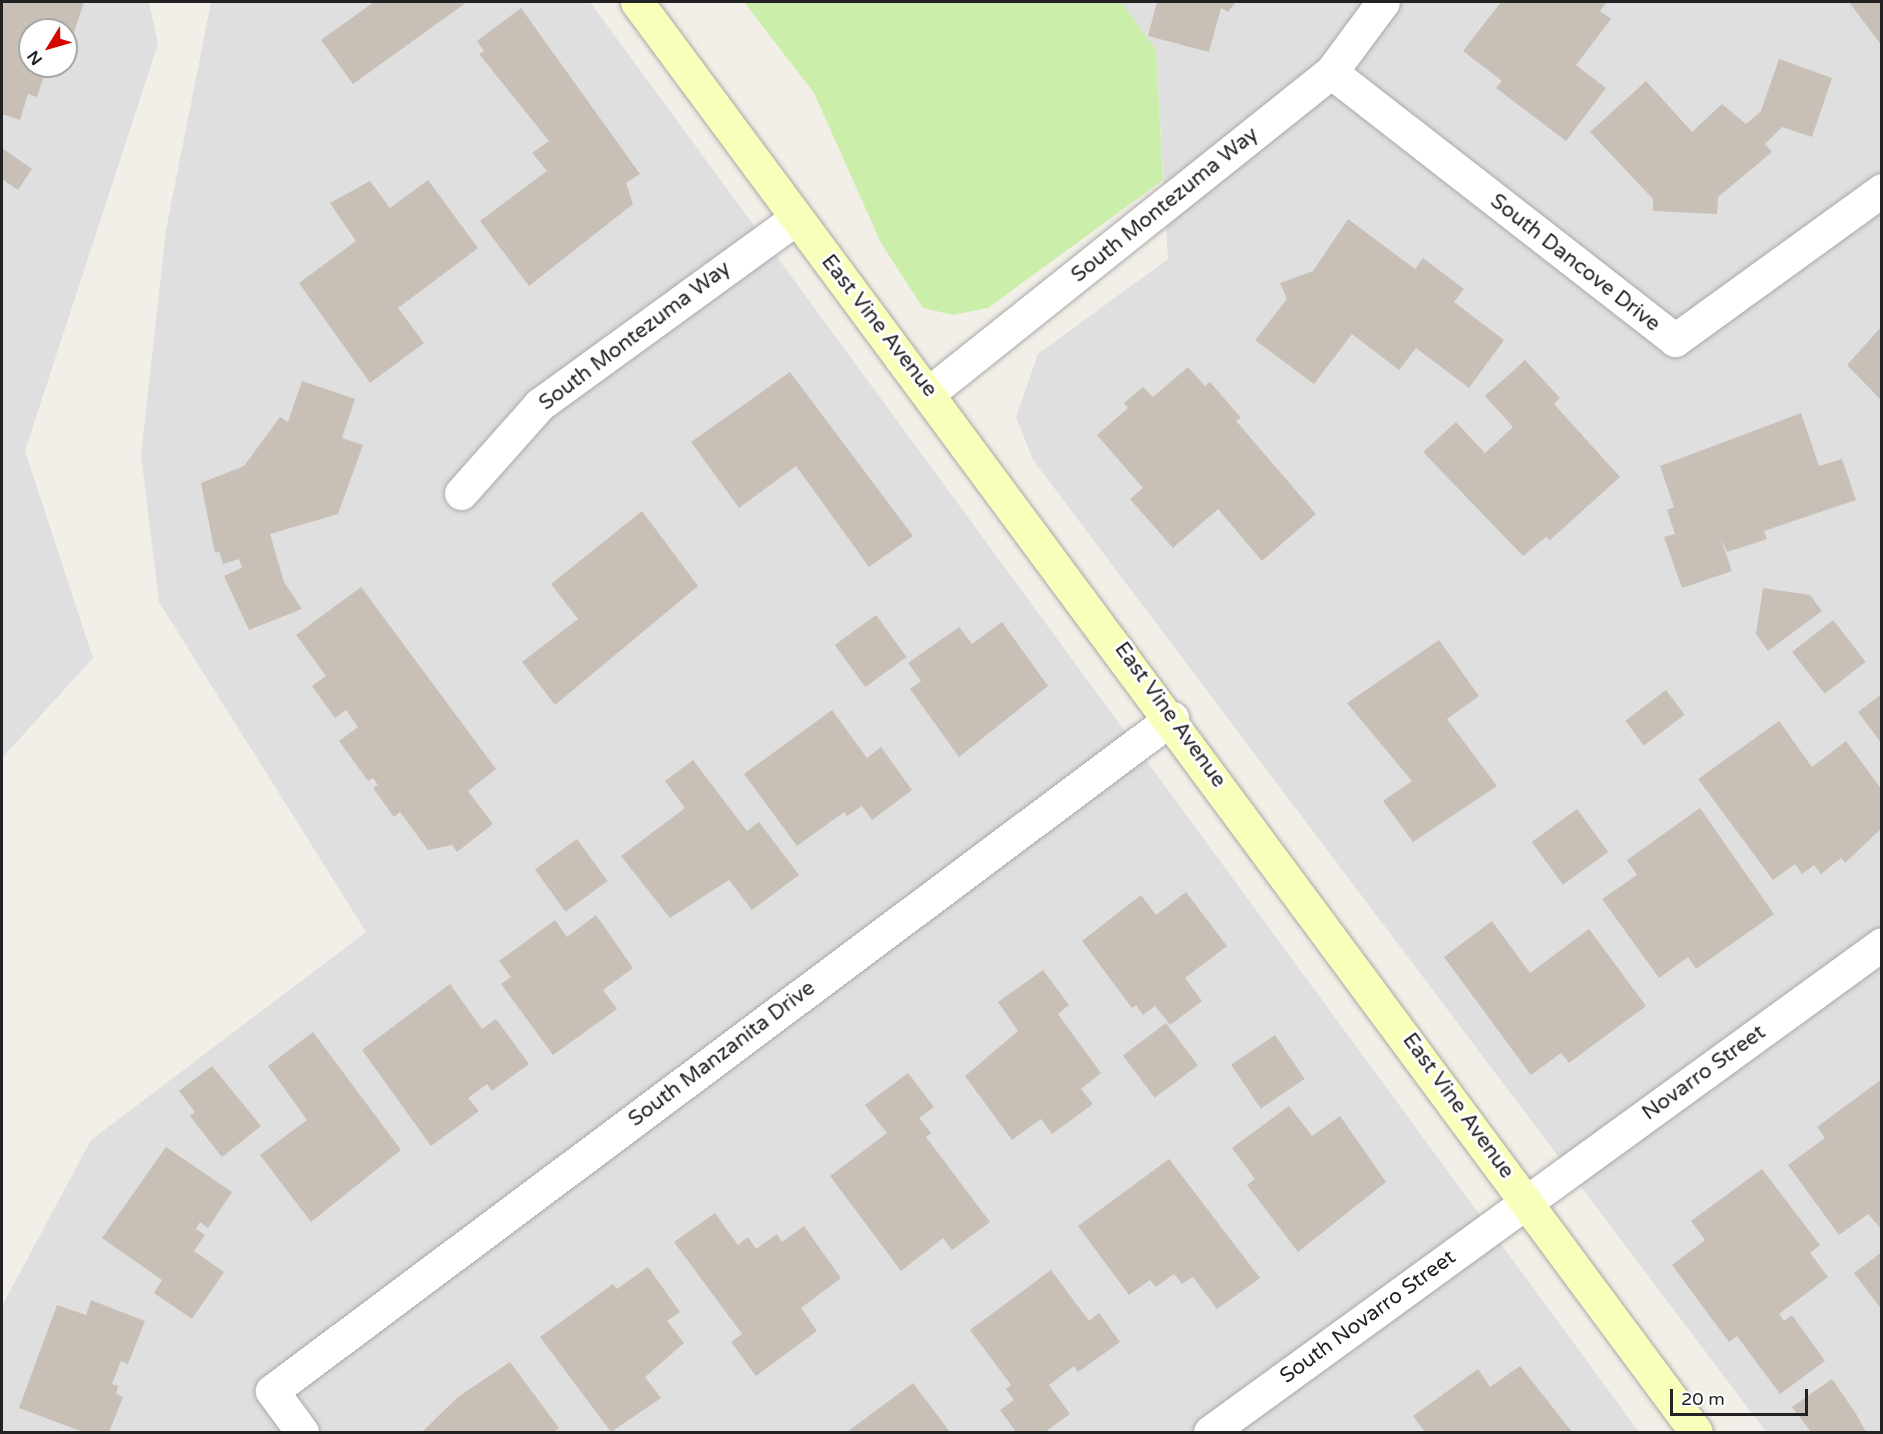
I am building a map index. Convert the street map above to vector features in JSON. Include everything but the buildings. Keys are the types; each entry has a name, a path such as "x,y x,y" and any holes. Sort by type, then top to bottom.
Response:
{"street":[{"name":"East Vine Avenue","path":"637,2 795,218 930,392 1172,718 1696,1432"},
{"name":"South Montezuma Way","path":"930,392 1331,72 1383,2"},
{"name":"South Dancove Drive","path":"1331,72 1675,340 1881,190"},
{"name":"South Montezuma Way","path":"461,493 539,405 795,218"},
{"name":"South Manzanita Drive","path":"302,1432 272,1391 1172,718"},
{"name":"Novarro Street","path":"1527,1201 1881,944"},
{"name":"South Novarro Street","path":"1210,1432 1527,1201"}],"shaded area":[{"path":"2,2 149,2 158,44 25,451 93,658 2,758"},
{"path":"211,2 590,2 1639,1432 2,1432 2,1306 91,1140 366,932 159,602 141,455 166,230"},
{"path":"1121,2 1881,2 1881,1432 1766,1432 1033,460 1016,417 1038,354 1168,259 1156,50"}],"green space":[{"path":"744,2 1121,2 1156,50 1163,180 988,308 953,315 923,308 881,243 814,93"}]}
